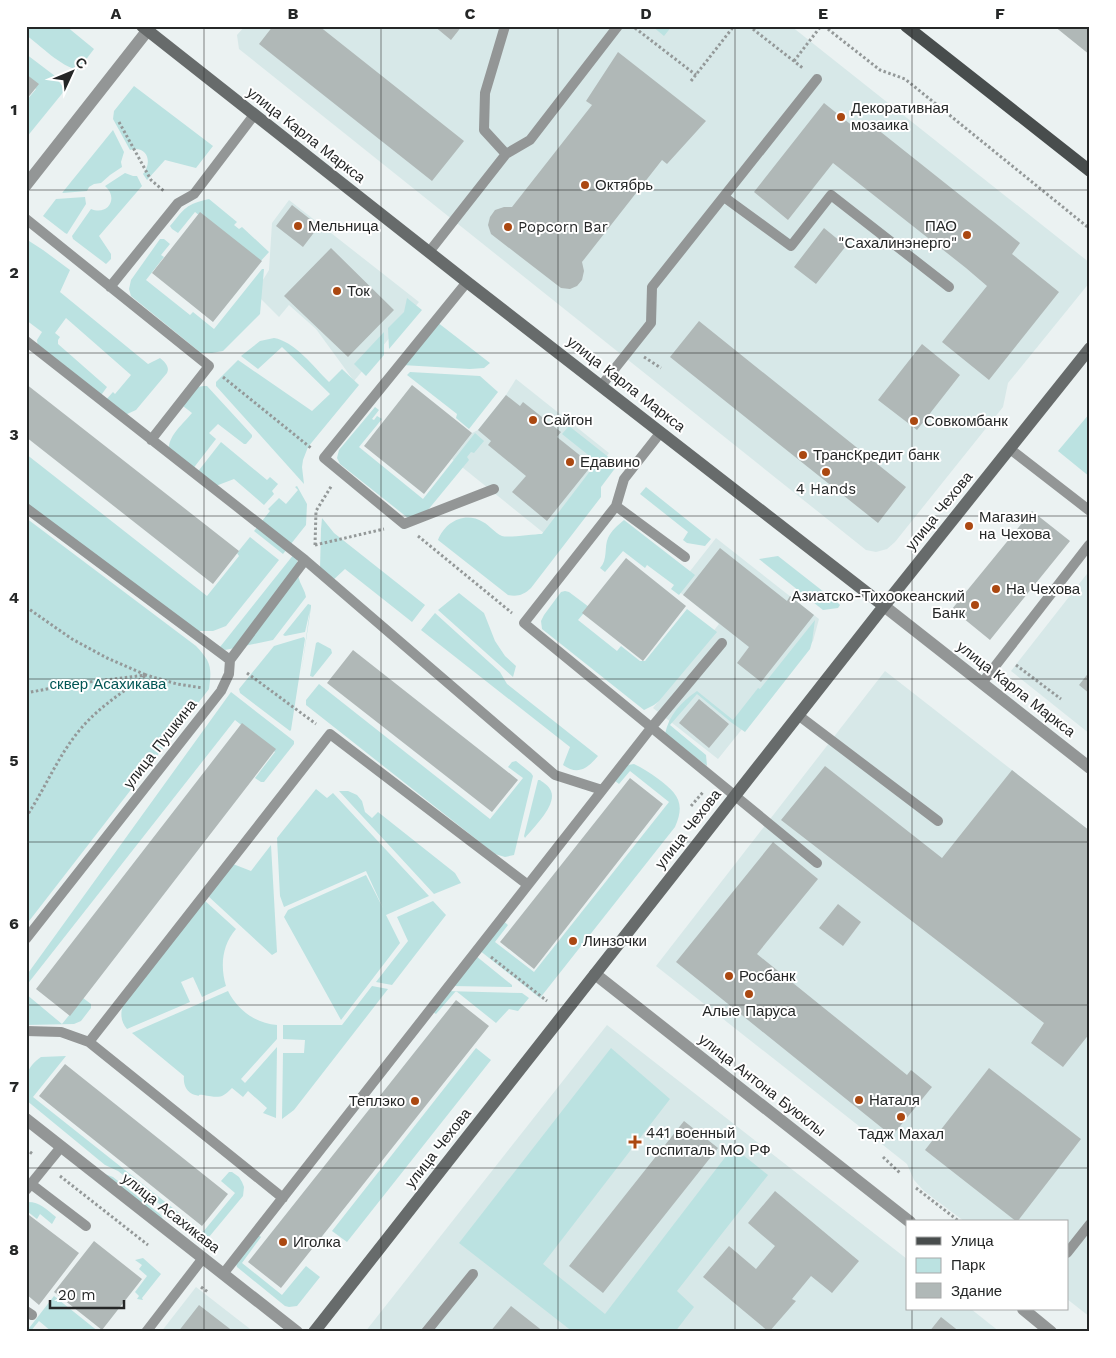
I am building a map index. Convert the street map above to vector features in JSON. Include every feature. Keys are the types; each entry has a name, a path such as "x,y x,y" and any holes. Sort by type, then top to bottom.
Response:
{"main road":[{"path":"906,26 1090,171"}],"street":[{"name":"улица Карла Маркса","path":"147,28 254,115 1090,768"},
{"path":"26,185 147,28"},
{"name":"улица Чехова","path":"314,1332 884,606 1090,348"},
{"name":"улица Антона Буюклы","path":"595,974 907,1220"},
{"name":"улица Асахикава","path":"26,1119 297,1332"},
{"path":"1025,1310 1051,1332"}],"lane":[{"path":"505,26 485,93 484,130 506,154"},
{"path":"429,252 506,154 530,140 618,26"},
{"path":"601,386 651,323 652,287 817,79"},
{"path":"110,286 178,203 194,194 254,115"},
{"path":"724,196 791,246 831,194 949,287"},
{"path":"26,219 209,366 151,440"},
{"path":"467,282 324,458 404,524 494,488"},
{"path":"26,341 305,560 555,775 602,790"},
{"path":"661,432 624,479 616,506 524,623 651,728 736,795 817,864"},
{"path":"1010,449 1090,511"},
{"path":"616,506 685,557"},
{"path":"26,508 230,660"},
{"path":"982,682 1090,545"},
{"name":"улица Пушкина","path":"26,939 221,691 229,674 230,660 305,560"},
{"path":"223,1274 651,728 722,643"},
{"path":"798,716 938,821"},
{"path":"89,1042 330,734 528,885"},
{"path":"26,1031 61,1032 89,1042 283,1198"},
{"path":"61,1147 29,1187 86,1226"},
{"path":"1068,1252 1090,1224"},
{"path":"146,1332 203,1258"},
{"path":"426,1332 473,1274"}],"path":[{"path":"632,26 696,75"},
{"path":"691,81 734,26"},
{"path":"749,26 817,79"},
{"path":"794,61 823,26 880,70 905,79 1090,229"},
{"path":"119,122 151,180 178,203"},
{"path":"209,366 324,458"},
{"path":"305,560 315,545 316,511 340,471"},
{"path":"315,545 404,524 524,623"},
{"path":"26,607 72,639 107,658 146,675 178,684 221,691"},
{"path":"1004,655 1061,699"},
{"path":"230,660 330,734"},
{"path":"26,694 73,684 146,675"},
{"path":"26,817 40,797 53,768 78,732 99,710 146,675"},
{"path":"478,948 547,1001"},
{"path":"26,1149 148,1245"},
{"path":"884,1157 900,1173"},
{"path":"916,1188 957,1220"}],"shaded area":[{"path":"245,26 791,26 1090,263 1090,282 1008,383 1003,407 895,542 887,549 876,552 866,550 239,49 237,35"},
{"path":"289,200 419,302 354,381 316,329 289,305 279,317 255,293 269,270 272,223"},
{"path":"516,379 609,453 545,534 452,459 506,395"},
{"path":"716,538 819,619 813,641 718,759 653,708 719,624 676,589"},
{"path":"1090,570 1090,734 1011,671"},
{"path":"885,671 1090,831 1090,1317 1068,1300 1068,1220 962,1220 924,1191 914,1180 907,1164 656,966"},
{"name":"441 военный госпиталь МО РФ","path":"607,1025 906,1258 906,1310 972,1310 1000,1332 365,1332"},
{"path":"196,1287 254,1332 161,1332"}],"green space":[{"path":"26,26 66,26 94,49 78,70 71,68 26,35"},
{"path":"652,26 672,26 664,36"},
{"path":"26,54 55,76 65,90 26,138 26,101 36,89 26,81"},
{"path":"134,86 213,146 196,168 165,160 147,180 143,174 148,164 147,156 141,150 130,150 113,119 114,111"},
{"path":"113,130 124,152 121,162 122,167 101,183 89,187 87,191 62,193"},
{"path":"125,173 137,176 142,186 99,236 111,254 111,259 106,264 73,239 72,236 91,209 102,210 110,205 111,196 105,186"},
{"path":"85,197 86,204 67,234 43,216 56,199"},
{"path":"209,199 237,222 234,225 239,229 242,227 269,252 259,263 195,212 178,233 172,229 170,226 187,208 195,203"},
{"path":"26,239 70,270 60,292 148,364 160,358 164,361 168,369 167,373 136,410 125,415 104,402 113,392 115,394 131,375 66,318 55,333 60,337 58,344 107,387 99,398 38,348 37,340 42,332 26,320"},
{"path":"160,239 164,239 170,244 161,255 164,257 146,280 190,315 193,312 214,329 262,269 264,269 260,314 223,351 201,353 131,296 129,289 131,280"},
{"path":"407,298 422,310 389,349 388,328 404,312"},
{"path":"437,322 490,363 484,368 470,369 402,365"},
{"path":"384,332 384,355 366,376 354,364"},
{"path":"274,338 296,349 329,382 342,369 359,385 308,447 302,467 304,484 216,386 216,382 238,360 312,411 330,394 282,347 258,369 241,356 260,341"},
{"path":"410,372 480,376 498,392 469,429 456,418 457,414 407,375"},
{"path":"207,386 252,437 244,444 218,424 209,433 216,439 192,470 169,449 169,444 181,425 192,413 183,406 197,387"},
{"path":"375,407 379,410 372,419 374,420 377,416 382,419 359,447 423,499 475,433 484,441 474,453 471,452 467,457 469,460 423,516 413,522 340,464 337,458 339,450"},
{"path":"1090,413 1090,477 1058,451"},
{"path":"569,426 616,463 616,467 601,487 601,497 531,588 520,595 508,595 438,540 445,528 456,520 463,518 476,519 483,522 502,536 542,534 597,462 562,434"},
{"path":"221,442 267,480 270,477 278,484 272,491 274,494 264,505 234,479 213,487 196,474"},
{"path":"26,454 207,596 239,556 237,553 250,537 279,560 226,626 213,631 196,631 26,504"},
{"path":"297,486 307,504 306,525 283,554 254,531 270,511 268,509 279,498 286,504 298,490 295,487"},
{"path":"646,487 711,539 705,546 687,543 683,540 688,532 640,494"},
{"name":"сквер Асахикава","path":"26,518 196,646 205,656 209,665 210,675 209,689 26,925"},
{"path":"322,518 334,533 425,605 412,622 345,569 331,582 320,569"},
{"path":"624,520 695,575 679,595 671,589 674,585 647,565 645,568 623,551 605,572 600,568 604,561 608,538"},
{"path":"298,549 298,574 306,597 273,640 225,650 220,647"},
{"path":"778,556 838,603 840,605 838,608 823,610 759,559"},
{"path":"565,591 589,607 578,620 617,651 621,646 640,661 645,661 687,609 717,632 659,701 644,710 542,629 541,621 544,615 561,592"},
{"path":"459,593 484,613 495,641 505,656 516,666 513,677 438,610"},
{"path":"308,604 311,607 301,674 310,610 305,632 283,635"},
{"path":"435,613 500,672 507,684 598,756 582,769 573,770 563,765 570,747 421,630"},
{"path":"815,620 810,649 745,732 697,694 670,725 706,755 707,766 665,734 669,721 676,710 697,691 733,720"},
{"path":"304,637 290,731 240,693 239,689 274,646"},
{"path":"318,642 331,649 332,653 313,677 310,676 316,643"},
{"path":"319,684 490,819 523,778 508,767 512,762 516,761 531,773 533,776 514,855 505,857 495,854 306,705 306,700"},
{"path":"231,692 294,741 294,744 264,782 261,782 255,778 275,752 235,720 26,986 26,976"},
{"path":"634,764 670,788 678,799 680,811 675,827 540,998 479,950 501,919 508,925 495,942 534,972 669,802 630,771 619,784 614,780 622,766"},
{"path":"538,780 545,783 550,789 551,803 544,816 525,838 524,836"},
{"path":"316,789 327,798 333,793 429,896 386,915 400,943 341,1020 284,917 288,910 366,875 383,908 366,871 284,907 280,896 277,838"},
{"path":"339,791 348,791 357,795 362,801 365,812 372,818 378,812 455,873 461,883 434,894"},
{"path":"271,845 277,952 272,955 208,896 233,864 251,871"},
{"path":"204,900 236,929 231,935 223,956 226,986 202,997 193,977 181,982 190,1002 127,1029 123,1024 122,1018 123,1005"},
{"path":"433,901 446,915 392,985 376,982 408,941 397,917"},
{"path":"476,956 512,985 512,987 451,986"},
{"path":"372,986 388,989 294,1110 282,1119 283,1053 304,1053 305,1040 283,1039 283,1025 342,1025"},
{"path":"228,991 248,1015 262,1022 277,1025 277,1039 241,1079 245,1083 277,1047 276,1118 263,1113 267,1108 248,1091 243,1097 232,1088 219,1097 192,1094 186,1087 184,1076 132,1033"},
{"path":"445,991 456,991 436,1014 431,1011"},
{"path":"456,991 522,993 529,998 518,1011 509,1009 496,1023"},
{"path":"26,994 62,1024 83,998 91,1004 91,1008 81,1021 74,1024 26,1025"},
{"path":"476,1048 491,1060 347,1242 332,1231"},
{"path":"611,1048 670,1099 543,1264 605,1314 733,1147 768,1175 677,1291 694,1307 675,1332 573,1332 459,1243"},
{"path":"66,1056 33,1097 203,1232 235,1193 221,1181 229,1172 239,1177 244,1187 243,1196 209,1237 202,1240 194,1238 172,1220 167,1210 118,1171 105,1165 26,1100 27,1076 31,1066 41,1057"},
{"path":"102,1173 113,1177 161,1215 166,1226"},
{"path":"26,1202 39,1204 46,1208 56,1217 52,1224 40,1214 37,1219 28,1212 26,1213"},
{"path":"256,1233 261,1237 242,1263 282,1295 306,1266 320,1277 297,1306 285,1306 237,1267 234,1257"},
{"path":"143,1258 161,1274 142,1298 143,1300 137,1299 139,1296 135,1292 147,1276 139,1269 142,1265 135,1260"},
{"path":"54,1296 99,1332 52,1332 39,1321 30,1332 26,1332"}],"building":[{"path":"273,26 319,26 464,141 432,181 259,44"},
{"path":"434,26 462,26 451,40"},
{"path":"1054,26 1090,26 1090,55"},
{"name":"Октябрь","path":"618,52 706,121 667,164 662,160 582,262 584,271 582,280 577,286 570,289 561,288 491,234 488,225 490,217 495,210 512,207 592,105 586,101"},
{"path":"26,74 39,84 26,100"},
{"name":"ПАО \"Сахалинэнерго\"","path":"824,103 859,131 867,121 999,226 1020,243 1012,254 1059,292 989,380 942,342 987,286 966,268 833,163 788,220 754,192"},
{"name":"Мельница","path":"292,205 319,226 303,247 276,226"},
{"path":"200,212 262,261 213,322 152,273"},
{"path":"824,228 846,246 816,284 794,267"},
{"path":"331,248 394,310 348,357 284,296"},
{"path":"699,321 906,487 878,523 670,357"},
{"path":"922,344 960,375 917,430 878,400"},
{"path":"26,384 239,551 213,584 26,437"},
{"path":"412,385 472,433 424,494 364,446"},
{"path":"506,395 520,406 523,402 561,432 557,437 592,465 547,521 512,492 526,476 488,445 491,441 478,430"},
{"path":"1032,511 1070,541 990,640 952,609"},
{"path":"720,548 787,601 790,596 814,615 761,682 737,663 749,647 683,595"},
{"path":"626,558 686,606 643,661 582,613"},
{"path":"353,650 518,780 492,812 327,683"},
{"path":"1090,671 1090,694 1079,685"},
{"path":"699,699 729,724 709,748 679,723"},
{"path":"242,723 276,749 70,1016 36,989"},
{"path":"825,766 942,858 1012,770 1090,831 1090,1033 1063,1067 1031,1043 1044,1023 781,820"},
{"path":"630,778 663,804 534,969 500,942"},
{"path":"773,842 818,879 757,954 907,1075 911,1070 932,1087 892,1136 676,962"},
{"path":"838,904 861,922 843,946 819,928"},
{"path":"456,1000 489,1026 281,1288 248,1262"},
{"path":"65,1064 228,1194 202,1226 39,1096"},
{"path":"989,1068 1081,1139 1019,1220 1014,1220 925,1150"},
{"path":"684,1121 718,1148 603,1293 569,1266"},
{"path":"775,1191 859,1261 832,1293 811,1276 792,1299 796,1301 769,1332 703,1277 729,1246 756,1269 775,1246 748,1223"},
{"path":"29,1215 79,1253 39,1305 26,1294 26,1218"},
{"path":"94,1241 142,1279 102,1330 54,1292"},
{"path":"199,1305 234,1332 178,1332"},
{"path":"511,1306 544,1332 490,1332"},
{"path":"941,1317 960,1332 929,1332"}],"place":[{"name":"Декоративная мозаика","path":"841,117"},
{"name":"Октябрь","path":"585,185"},
{"name":"Мельница","path":"298,226"},
{"name":"Popcorn Bar","path":"508,227"},
{"name":"ПАО \"Сахалинэнерго\"","path":"967,235"},
{"name":"Ток","path":"337,291"},
{"name":"Сайгон","path":"533,420"},
{"name":"Совкомбанк","path":"914,421"},
{"name":"ТрансКредит банк","path":"803,455"},
{"name":"Едавино","path":"570,462"},
{"name":"4 Hands","path":"826,472"},
{"name":"Магазин на Чехова","path":"969,526"},
{"name":"На Чехова","path":"996,589"},
{"name":"Азиатско-Тихоокеанский Банк","path":"975,605"},
{"name":"Линзочки","path":"573,941"},
{"name":"Росбанк","path":"729,976"},
{"name":"Алые Паруса","path":"749,994"},
{"name":"Наталя","path":"859,1100"},
{"name":"Теплэко","path":"415,1101"},
{"name":"Тадж Махал","path":"901,1117"},
{"name":"441 военный госпиталь МО РФ","path":"635,1142"},
{"name":"Иголка","path":"283,1242"}]}
